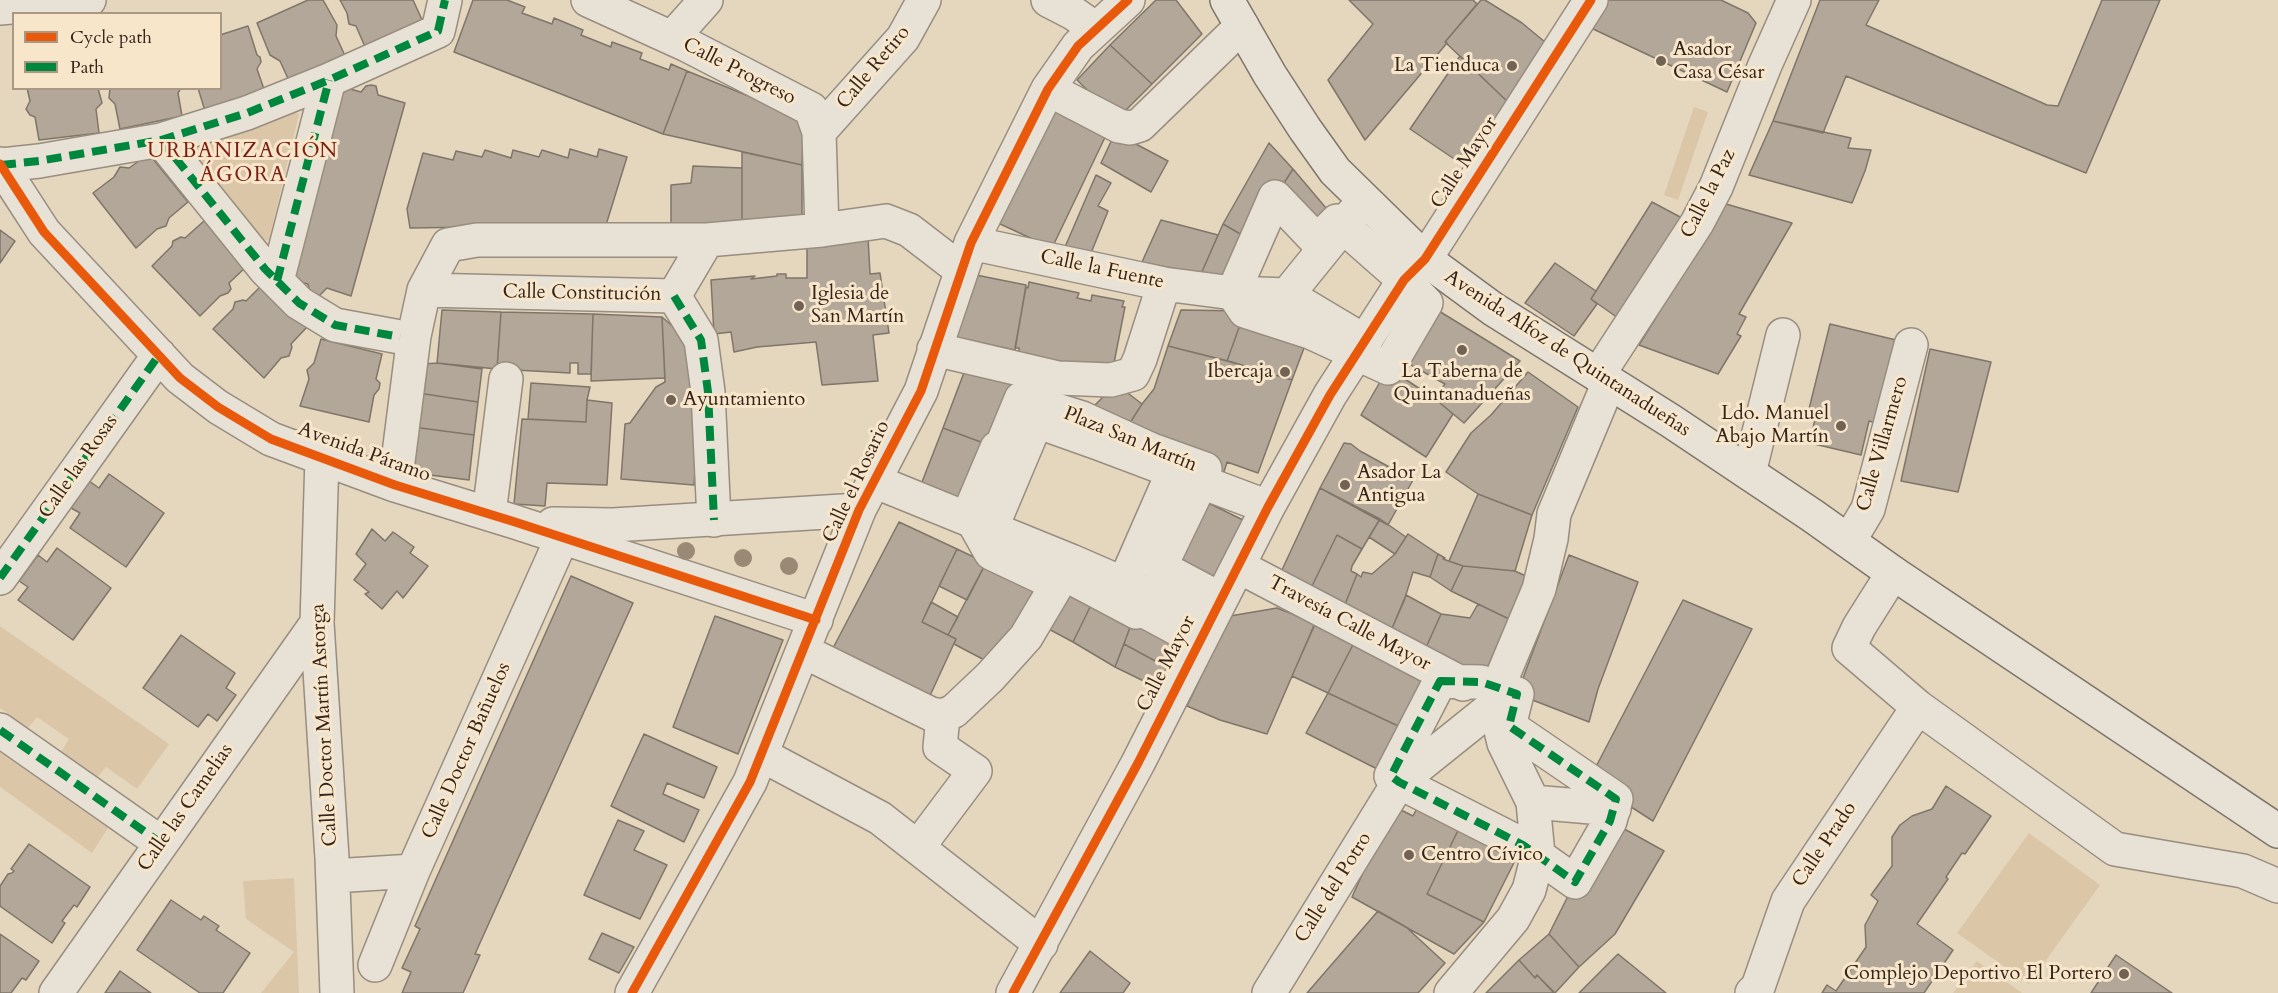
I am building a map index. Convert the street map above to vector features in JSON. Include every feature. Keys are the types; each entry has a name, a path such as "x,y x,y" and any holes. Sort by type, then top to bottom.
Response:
{"street":[{"path":"0,8 89,0"},
{"name":"Avenida Páramo","path":"445,0 438,31 329,80 247,113 161,140 39,161 0,164 44,232 180,378 218,407 271,439 395,486 502,518 816,620"},
{"name":"Calle Progreso","path":"588,0 672,38 811,109 819,132 822,230"},
{"path":"672,38 706,0"},
{"name":"Calle Retiro","path":"819,132 903,38 924,0"},
{"path":"1048,0 1073,12 1096,29"},
{"name":"Calle el Rosario","path":"632,993 750,782 867,496 921,391 966,256 1048,88 1078,46 1128,0"},
{"name":"Calle Mayor","path":"1013,993 1133,772 1202,618 1238,566 1268,507 1360,347 1415,270 1591,0"},
{"name":"Calle la Paz","path":"1497,696 1539,589 1551,539 1554,514 1603,378 1698,223 1716,187 1794,0"},
{"name":"Avenida Alfoz de Quintanadueñas","path":"1048,88 1119,126 1130,128 1140,124 1231,7 1305,129 1335,171 1364,200 1415,270 1493,309 1603,378 2278,831"},
{"path":"277,282 329,80"},
{"path":"161,140 277,282 299,303 335,325 400,338"},
{"path":"1360,347 1245,310 1233,292 1275,197 1317,241 1337,221 1343,227 1415,270"},
{"path":"1360,347 1287,295 1364,200"},
{"path":"395,486 414,336 424,290 448,245 477,240 707,240 822,230 886,221 966,256"},
{"name":"Calle Constitución","path":"424,290 674,296 707,240"},
{"name":"Calle la Fuente","path":"966,256 1164,284 1233,292 1287,295"},
{"name":"Plaza San Martín","path":"934,349 1058,378 1111,380 1132,374 1140,359 1164,284"},
{"path":"674,296 701,340 708,392 714,520"},
{"path":"1749,474 1783,335"},
{"name":"Calle Villarmero","path":"1849,541 1868,509 1911,345"},
{"name":"Calle las Rosas","path":"0,578 159,355"},
{"name":"Plaza San Martín","path":"982,525 1058,378"},
{"path":"502,518 506,379"},
{"name":"Plaza San Martín","path":"1039,414 1082,418 1152,450 1205,468 1187,477 1124,584"},
{"name":"Calle Doctor Martín Astorga","path":"322,457 317,624 333,876 337,993"},
{"name":"Plaza San Martín","path":"1187,477 1268,507"},
{"name":"Plaza San Martín","path":"1187,477 1160,567 1207,592 1202,618"},
{"path":"867,496 982,525 991,553 1046,579 1066,569 1124,584 1202,618 1185,633 1137,607 1136,612 1072,578 1066,569"},
{"name":"Avenida Páramo","path":"502,518 612,525 714,520 867,496"},
{"name":"Calle Doctor Bañuelos","path":"375,965 413,871 562,538"},
{"name":"Travesía Calle Mayor","path":"1238,566 1460,682 1497,696 1517,694 1509,726 1617,799 1614,809"},
{"path":"803,651 931,714 943,716 954,711 990,677 1026,637 1066,569"},
{"path":"1893,573 1849,648 1918,707 2115,849 2243,871 2278,886"},
{"name":"Calle las Camelias","path":"56,993 317,624"},
{"path":"1460,682 1440,681 1391,776 1523,845 1575,882 1610,821 1614,809 1533,802"},
{"path":"1399,782 1497,696"},
{"path":"1451,993 1513,919 1529,890 1538,855 1533,802 1504,743 1497,696"},
{"name":"Calle Prado","path":"1752,993 1758,987 1788,901 1918,707"},
{"path":"918,847 975,771 940,747 943,716"},
{"path":"0,730 161,843"},
{"path":"762,755 880,818 1041,944"},
{"name":"Calle del Potro","path":"1269,993 1399,782"},
{"path":"333,876 413,871"}],"shaded area":[{"path":"1694,107 1708,112 1678,200 1664,195"},
{"path":"291,111 299,114 269,240 262,241 185,144"},
{"path":"0,626 169,744 137,789 106,767 97,778 61,752 69,739 37,717 28,728 0,708"},
{"path":"0,752 108,828 92,853 0,787"},
{"path":"2029,833 2100,885 2029,984 1957,933"},
{"path":"294,878 299,993 261,993 294,952 246,919 243,881"},
{"path":"1977,961 2022,993 1953,993"}],"building":[{"path":"308,0 323,0 337,25 336,36 346,58 291,85 280,61 270,55 257,23"},
{"path":"340,0 413,0 423,22 366,49 356,26 349,24 347,13"},
{"path":"473,0 507,0 525,7 522,13 552,24 554,18 583,30 581,35 611,47 612,42 642,53 640,59 669,70 671,64 687,71 663,134 454,52"},
{"path":"1156,0 1176,0 1202,34 1152,84 1110,45"},
{"path":"1349,0 1473,0 1477,4 1365,140 1328,80 1373,24"},
{"path":"1481,0 1485,0 1522,23 1551,47 1511,105 1445,42"},
{"path":"1607,0 1721,0 1748,13 1756,23 1727,92 1591,28"},
{"path":"1820,0 1879,0 1866,25 2047,105 2058,106 2102,0 2160,0 2086,173 1846,76 1823,133 1773,121"},
{"path":"248,26 257,55 260,57 261,62 257,69 265,92 205,111 199,90 222,90 222,34"},
{"path":"1110,45 1152,84 1117,119 1077,80"},
{"path":"1460,56 1511,105 1463,165 1410,129"},
{"path":"687,71 746,95 804,114 802,165 663,134"},
{"path":"339,86 361,92 366,86 376,86 378,95 405,103 351,296 327,288 319,296 310,292 308,284 285,279"},
{"path":"27,90 99,90 102,103 96,109 99,133 39,140 35,117 30,115 26,109 30,101"},
{"path":"110,90 180,90 178,93 182,116 120,129 115,104 109,98"},
{"path":"1053,102 1109,129 1052,248 998,223"},
{"path":"1773,121 1851,138 1848,148 1871,150 1852,203 1749,175"},
{"path":"1115,133 1168,161 1151,192 1101,163"},
{"path":"1269,143 1293,169 1275,197 1256,243 1223,224"},
{"path":"570,149 597,157 599,149 627,157 606,225 410,228 407,209 423,153 453,160 456,151 482,157 485,150 511,158 513,150 539,157 542,150 568,158"},
{"path":"742,152 802,165 802,221 742,224"},
{"path":"149,154 188,202 169,218 166,226 157,229 136,248 93,193 114,177 120,167 129,168"},
{"path":"693,166 742,168 742,224 671,224 671,185 691,183"},
{"path":"1293,169 1337,221 1317,241 1275,197"},
{"path":"1096,175 1111,183 1098,206 1108,211 1091,253 1065,247"},
{"path":"1652,202 1682,218 1618,318 1591,299"},
{"path":"1726,204 1792,223 1739,314 1746,317 1737,334 1741,336 1718,374 1639,345"},
{"path":"1161,220 1218,235 1201,274 1142,262"},
{"path":"204,221 247,266 229,283 231,289 228,293 220,296 200,316 152,266 172,246 173,241 181,237 185,238"},
{"path":"1223,224 1256,243 1238,282 1201,274"},
{"path":"0,230 15,241 0,263"},
{"name":"Iglesia de San Martín","path":"868,237 870,274 880,273 889,333 873,335 878,381 822,385 816,342 757,347 734,352 731,332 714,334 711,280 755,276 751,279 777,276 777,274 786,274 786,278 807,278 807,238"},
{"path":"1555,263 1596,291 1591,299 1597,304 1574,336 1525,303"},
{"path":"966,273 1026,285 1015,350 952,337"},
{"path":"1029,282 1079,293 1077,298 1091,301 1092,295 1124,301 1122,307 1125,307 1113,368 1108,372 1019,354 1019,348 1015,348 1026,287 1028,288"},
{"path":"264,283 308,326 291,344 289,356 281,358 264,378 213,329 233,309 235,302 246,301"},
{"path":"1426,303 1520,361 1464,423 1434,398 1445,384 1395,356"},
{"path":"442,310 501,312 497,369 437,363"},
{"path":"1181,310 1245,311 1227,361 1168,346"},
{"path":"1245,311 1310,332 1292,380 1227,361"},
{"path":"501,312 593,314 591,374 578,374 578,363 570,363 570,373 497,369"},
{"path":"593,314 662,317 665,378 591,381"},
{"name":"Ayuntamiento","path":"662,317 686,338 698,428 694,485 621,479 625,424 630,423 656,387 665,382"},
{"path":"1830,324 1896,340 1876,423 1869,421 1861,455 1810,443 1817,409 1809,409"},
{"path":"321,339 382,354 376,379 380,383 379,389 374,395 369,422 300,406 309,379 307,370 314,363"},
{"path":"1168,346 1292,380 1258,473 1227,462 1223,475 1121,437 1154,389"},
{"path":"1930,349 1991,362 1958,492 1901,481"},
{"path":"968,362 1028,381 997,448 943,428"},
{"path":"437,363 482,369 478,402 418,393 424,364"},
{"path":"1388,368 1434,398 1453,414 1426,457 1361,415"},
{"path":"1528,372 1578,407 1532,515 1478,494 1446,472 1471,433 1491,415"},
{"path":"531,383 590,387 586,422 528,419"},
{"path":"1116,384 1142,404 1121,437 1082,418"},
{"path":"418,393 478,402 474,435 413,427"},
{"path":"587,400 612,403 607,485 547,483 545,506 514,504 522,419 586,422"},
{"path":"413,427 474,435 469,480 406,472"},
{"path":"943,428 997,448 969,514 922,482"},
{"path":"1344,443 1351,444 1413,480 1388,525 1320,488"},
{"path":"109,474 164,513 126,567 70,528 80,513 71,508 89,481 99,488"},
{"path":"1320,488 1380,519 1362,549 1337,535 1311,588 1281,572"},
{"path":"1478,494 1532,515 1515,571 1463,566 1449,561"},
{"path":"1194,496 1243,520 1207,592 1160,567"},
{"path":"1380,519 1406,537 1395,554 1369,537"},
{"path":"899,522 957,549 922,622 956,639 928,700 832,650"},
{"path":"372,529 385,541 393,532 414,547 410,553 428,566 403,598 397,591 382,609 365,594 369,592 354,580 366,564 356,554"},
{"path":"1408,534 1438,554 1430,577 1413,572 1404,601 1390,633 1344,607 1357,574 1361,577 1363,572 1372,574 1395,554"},
{"path":"1337,535 1362,549 1352,566 1351,571 1357,574 1344,607 1311,588"},
{"path":"57,548 111,588 73,640 18,600 28,587 19,581 38,555 47,562"},
{"path":"957,549 986,563 967,600 939,586"},
{"path":"991,553 1046,579 992,664 954,644 956,639 948,635"},
{"path":"1438,554 1445,558 1443,559 1463,566 1451,591 1430,577"},
{"path":"1569,555 1638,582 1598,689 1589,722 1517,694"},
{"path":"1463,566 1515,571 1530,578 1509,619 1451,591"},
{"path":"571,576 633,603 475,954 480,955 463,993 402,993 411,972 402,968 420,929 415,926"},
{"path":"1072,578 1092,603 1073,642 1045,627"},
{"path":"1406,595 1441,614 1424,652 1390,633"},
{"path":"1683,600 1752,629 1653,821 1589,780"},
{"path":"931,602 958,617 948,635 922,622"},
{"path":"1092,603 1136,612 1115,667 1073,642"},
{"path":"1478,604 1509,619 1481,682 1424,652 1441,614 1470,618"},
{"path":"1137,607 1188,634 1168,668 1124,644"},
{"path":"1277,608 1315,623 1267,734 1220,720 1187,706 1230,616"},
{"path":"715,616 783,640 738,754 673,727"},
{"path":"1316,622 1356,639 1328,693 1292,676"},
{"path":"181,635 235,673 226,688 236,695 217,721 208,714 198,727 143,688"},
{"path":"1356,639 1440,681 1413,733 1328,693"},
{"path":"1124,644 1168,668 1156,687 1115,667"},
{"path":"1328,693 1413,733 1391,776 1306,733"},
{"path":"644,734 717,767 704,798 667,783 663,794 699,810 684,842 611,806"},
{"path":"1946,786 1991,816 1965,854 1962,853 1946,877 1948,879 1917,924 1953,950 1924,993 1822,993 1827,985 1836,991 1866,947 1865,925 1878,901 1871,895 1892,866 1892,837 1900,825 1912,816 1932,809"},
{"name":"Centro Cívico","path":"1424,795 1465,816 1427,894 1484,922 1454,954 1352,897 1393,806 1413,816"},
{"path":"1465,816 1523,845 1484,922 1427,894"},
{"path":"618,820 644,831 634,850 667,865 640,919 584,895"},
{"path":"1610,821 1664,851 1615,934 1579,967 1549,934 1575,882"},
{"path":"29,844 90,887 77,907 74,905 62,921 65,923 52,943 0,906 0,886 8,874 14,871 11,869"},
{"path":"171,900 201,920 204,916 219,926 216,930 250,953 223,993 200,993 137,950"},
{"path":"1378,911 1406,927 1445,963 1418,993 1307,993"},
{"path":"602,933 634,947 619,973 589,959"},
{"path":"0,934 39,961 26,980 22,978 11,993 0,993"},
{"path":"1549,934 1579,967 1555,993 1537,975 1535,978 1519,960"},
{"path":"1090,951 1130,983 1123,993 1060,993"},
{"path":"1618,954 1666,993 1579,993"},
{"name":"Complejo Deportivo El Portero","path":"2116,955 2172,993 2091,993"},
{"path":"1519,960 1535,978 1537,975 1554,993 1486,993"},
{"path":"120,971 151,993 105,993"}],"marked path":[{"path":"1,165 39,161 161,140 247,113 329,80 438,31 445,0"},
{"path":"277,281 329,80"},
{"path":"161,140 265,269 299,303 335,325 400,337"},
{"path":"674,296 701,340 708,392 714,520"},
{"path":"0,578 159,355"},
{"path":"1440,681 1481,682 1517,694 1509,726 1616,799 1610,821 1575,882 1523,845 1391,776 1440,681"},
{"path":"0,730 161,843"}],"cycle path":[{"path":"632,993 750,782 859,510 921,391 971,243 1048,89 1078,46 1128,0"},
{"path":"1013,993 1138,763 1268,507 1330,395 1404,280 1425,259 1591,0"},
{"path":"0,164 44,232 180,378 218,407 271,439 395,485 816,620"}],"place":[{"name":"Asador Casa César","path":"1661,61"},
{"name":"La Tienduca","path":"1512,66"},
{"name":"Iglesia de San Martín","path":"799,306"},
{"name":"La Taberna de Quintanadueñas","path":"1462,350"},
{"name":"Ibercaja","path":"1285,372"},
{"name":"Ayuntamiento","path":"671,400"},
{"name":"Ldo. Manuel Abajo Martín","path":"1841,426"},
{"name":"Asador La Antigua","path":"1345,485"},
{"name":"Centro Cívico","path":"1409,855"},
{"name":"Complejo Deportivo El Portero","path":"2124,974"}],"district":[{"name":"URBANIZACIÓN ÁGORA","path":"243,164"}]}
